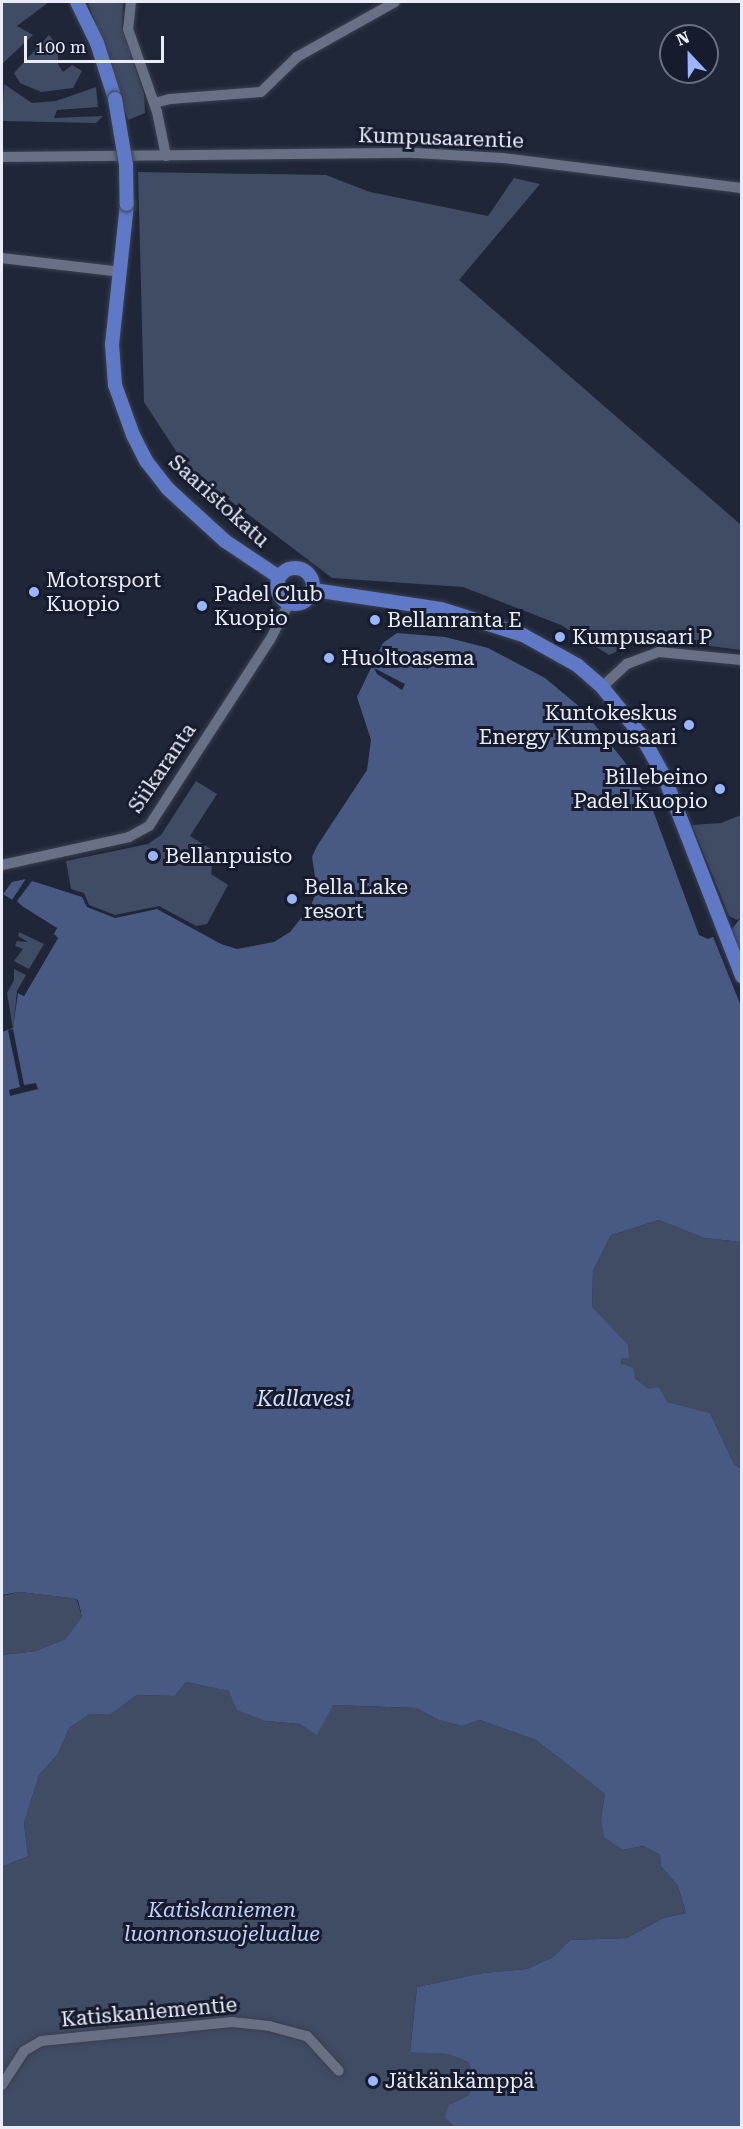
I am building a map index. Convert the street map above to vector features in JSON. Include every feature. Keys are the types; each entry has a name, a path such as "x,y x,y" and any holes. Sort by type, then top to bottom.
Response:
{"main road":[{"name":"Saaristokatu","path":"77,2 97,44 114,99 125,154 128,204 112,344 115,385 147,462 167,488 225,541 279,577"},
{"path":"299,567 310,575 314,590 304,602 289,603 279,593 279,577 286,569 299,567"},
{"path":"314,590 441,609 523,635 577,665 602,687 651,751 741,976"}],"street":[{"path":"131,2 128,29 154,103 166,156"},
{"path":"154,103 170,99 261,92 297,57 395,2"},
{"name":"Kumpusaarentie","path":"2,158 415,153 503,158 741,188"},
{"path":"2,258 121,272"},
{"name":"Siikaranta","path":"2,865 120,839 149,826 270,640 289,603"},
{"path":"602,687 627,664 659,652 741,660"},
{"name":"Katiskaniementie","path":"2,2085 24,2051 41,2041 232,2022 269,2026 307,2036 339,2071"}],"green space":[{"path":"2,2 49,2 17,26 33,35 2,64"},
{"path":"88,2 123,2 122,27 144,94 145,113 128,120"},
{"path":"49,35 58,46 58,64 63,72 72,65 82,71 73,88 41,92 20,83 14,73"},
{"path":"4,84 32,103 56,101 96,87 98,107 57,110 54,118 103,116 96,123 2,121"},
{"path":"138,172 326,175 370,192 488,216 514,178 540,184 459,280 741,525 741,650 647,638 609,655 561,625 463,587 332,578 187,468 144,402"},
{"name":"Bellanpuisto","path":"196,781 217,794 190,836 214,851 211,874 228,885 207,924 196,926 159,906 115,915 89,905 84,893 71,889 66,861 148,844 161,835"},
{"path":"741,815 742,917 737,920 729,916 692,825 721,823"},
{"path":"19,932 44,944 29,969 14,961 23,949 15,946 17,941 28,942 18,936"},
{"path":"14,969 26,975 17,991 13,1029 7,993 14,980"},
{"path":"659,1220 704,1238 741,1242 741,1469 734,1464 710,1413 666,1402 659,1387 648,1390 621,1364 622,1358 629,1359 592,1307 593,1271 611,1235"},
{"path":"19,1592 77,1600 82,1617 65,1639 36,1651 2,1655 2,1596"},
{"name":"Katiskaniemen luonnonsuojelualue","path":"186,1682 230,1691 266,1721 300,1724 317,1734 332,1705 416,1708 439,1720 462,1726 480,1720 536,1740 605,1794 601,1818 623,1850 643,1846 660,1855 661,1866 678,1886 686,1913 663,1918 627,1938 570,1940 553,1957 527,1969 483,1973 417,1987 410,2051 448,2054 468,2062 477,2083 455,2127 2,2127 2,1867 28,1856 24,1823 39,1775 58,1754 69,1728 90,1714 111,1714 137,1695 175,1696"}],"water":[{"name":"Kallavesi","path":"397,633 445,637 488,648 545,678 581,708 624,761 651,805 699,935 708,939 733,928 741,917 741,1242 704,1238 659,1220 611,1235 593,1271 592,1307 628,1345 629,1359 622,1358 621,1364 633,1368 635,1378 648,1389 659,1387 667,1402 710,1413 734,1464 741,1469 741,2127 455,2127 445,2117 449,2105 468,2096 477,2083 468,2062 448,2054 410,2052 417,1987 483,1973 527,1969 553,1957 570,1940 627,1938 663,1918 686,1913 678,1886 661,1866 660,1855 643,1846 623,1850 604,1837 601,1818 605,1794 536,1740 480,1720 462,1726 439,1720 416,1708 333,1705 317,1735 300,1724 266,1721 237,1710 229,1691 186,1682 175,1696 137,1695 111,1714 90,1714 69,1728 58,1754 39,1775 24,1823 28,1856 2,1867 2,1655 36,1651 65,1639 82,1617 78,1600 71,1598 19,1592 2,1595 2,1032 13,1028 18,993 24,996 58,938 53,934 57,928 3,894 12,882 26,879 82,897 87,907 115,918 157,909 221,944 237,949 274,942 290,932 311,906 317,889 312,857 317,846 367,770 371,740 357,697 383,643"}],"pier":[{"path":"374,668 405,684 402,690 377,674"},
{"path":"27,877 84,894 32,881 17,901 29,913 57,928 54,934 58,938 24,996 18,993 23,992 54,938 51,933 53,929 10,903"},
{"path":"729,927 741,956 741,1006 712,934"},
{"path":"13,1029 24,1085 36,1083 38,1089 10,1096 9,1090 20,1087 8,1030"}],"place":[{"name":"Motorsport Kuopio","path":"34,592"},
{"name":"Padel Club Kuopio","path":"202,606"},
{"name":"Bellanranta E","path":"375,620"},
{"name":"Kumpusaari P","path":"560,637"},
{"name":"Huoltoasema","path":"329,658"},
{"name":"Kuntokeskus Energy Kumpusaari","path":"689,725"},
{"name":"Billebeino Padel Kuopio","path":"720,789"},
{"name":"Bellanpuisto","path":"153,856"},
{"name":"Bella Lake resort","path":"292,899"},
{"name":"Jätkänkämppä","path":"373,2081"}]}
